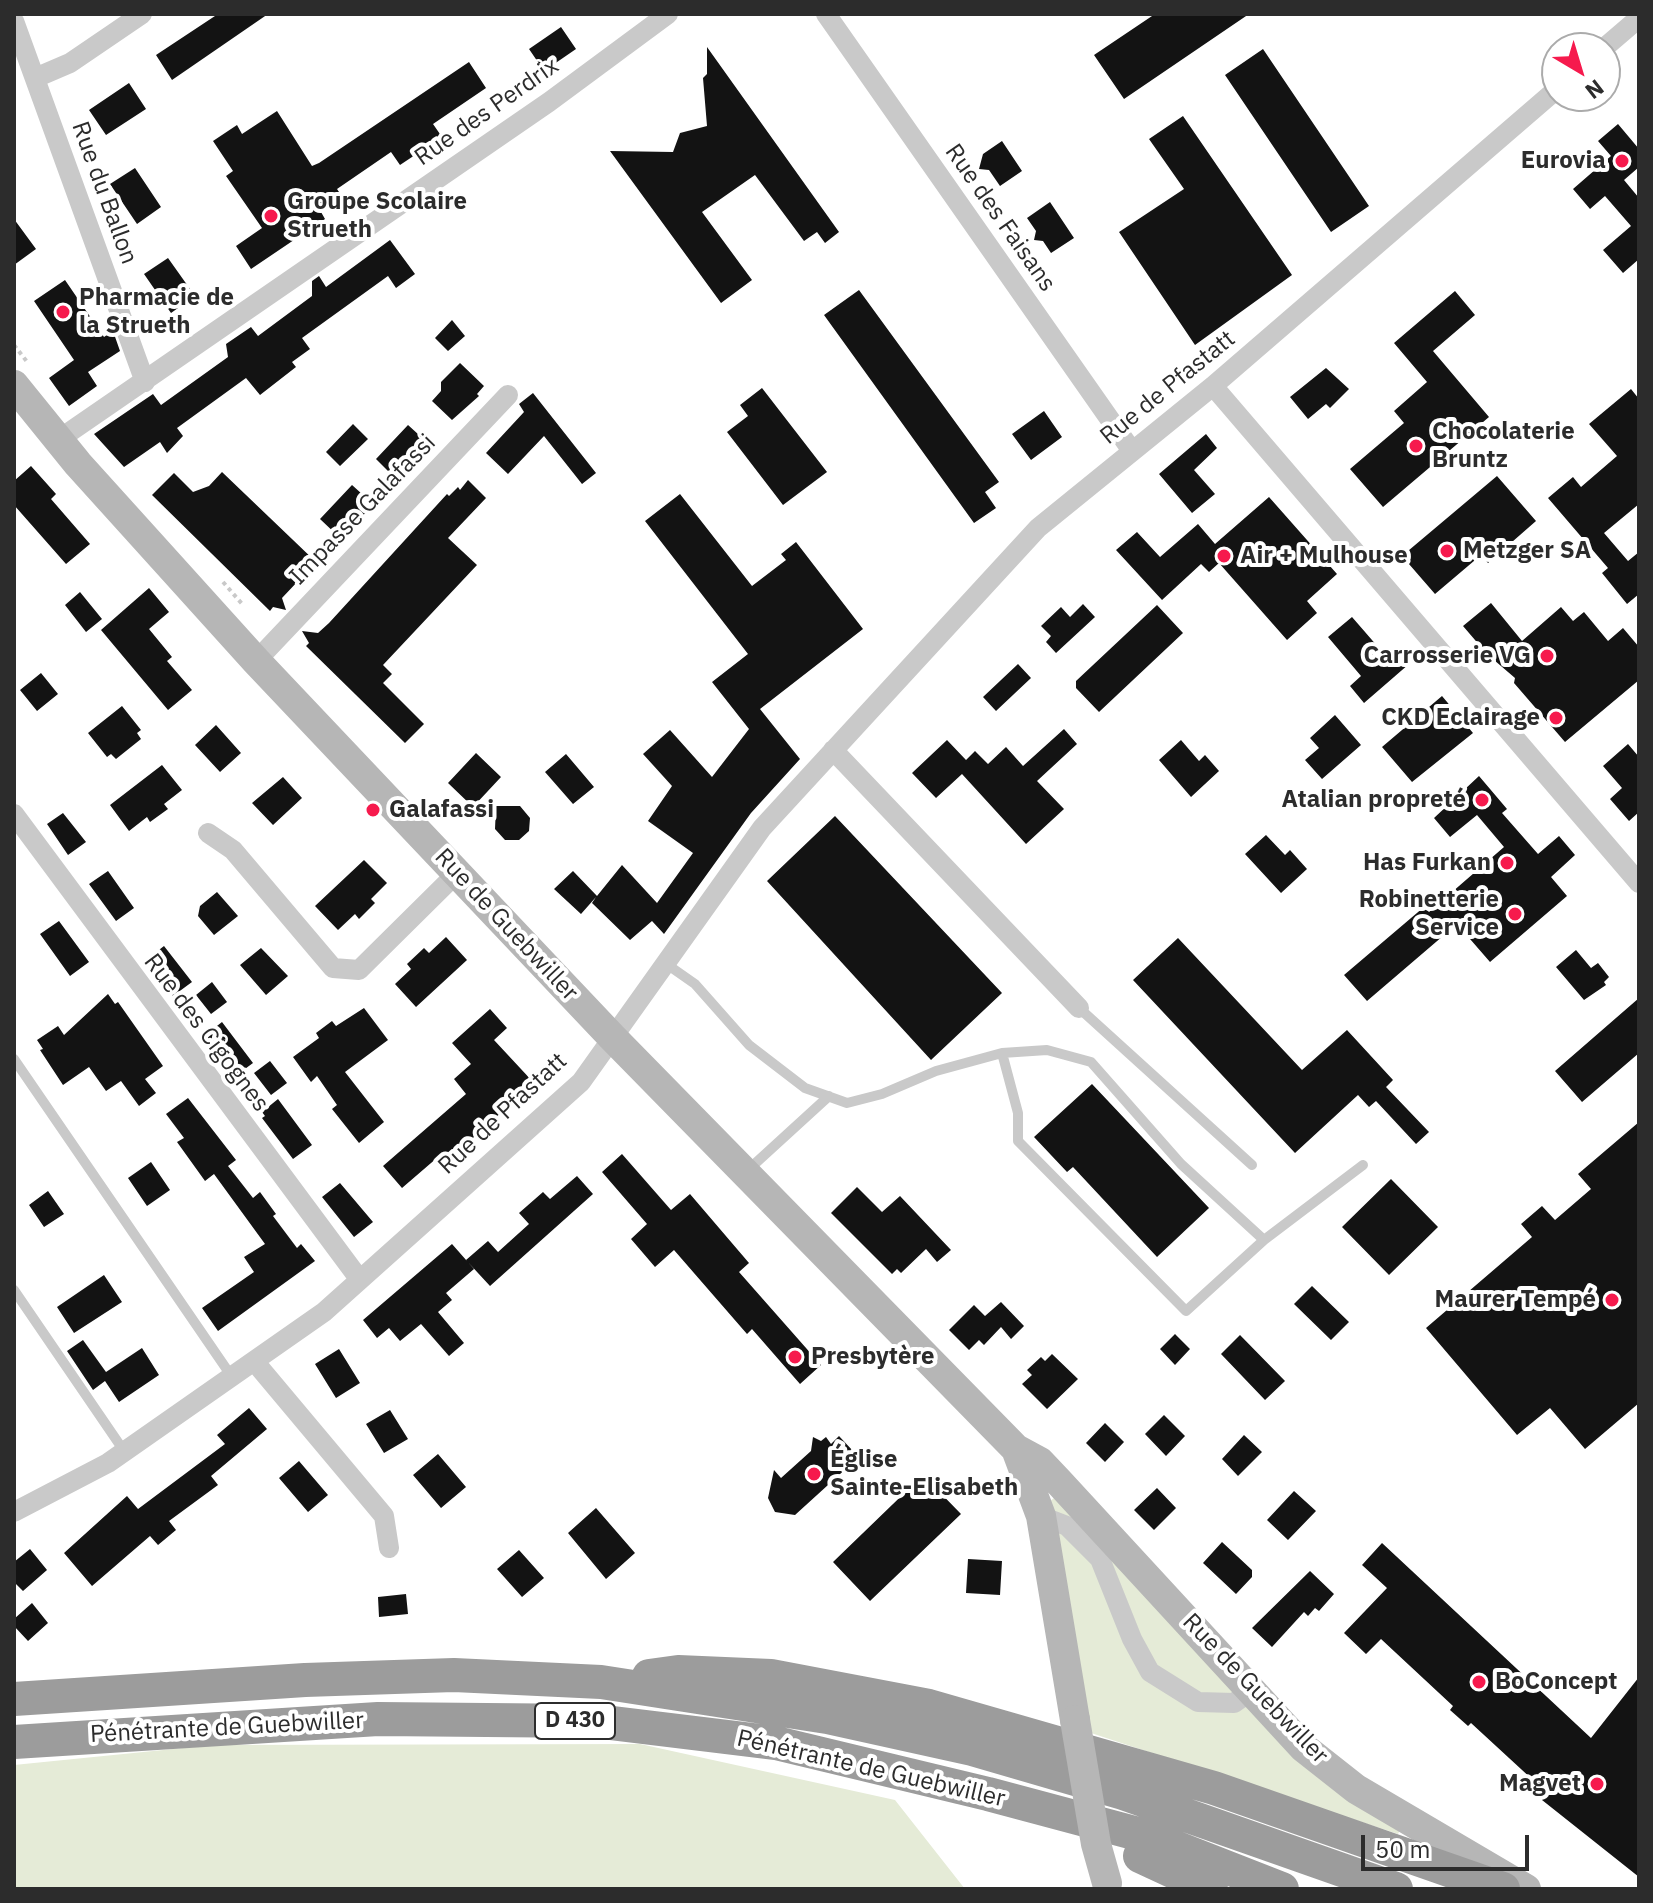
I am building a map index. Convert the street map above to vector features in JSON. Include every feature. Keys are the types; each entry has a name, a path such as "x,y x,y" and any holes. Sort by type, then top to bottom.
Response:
{"highway":[{"path":"601,1682 678,1672 771,1676 929,1706 1214,1788 1503,1889"},
{"name":"D 430","path":"14,1699 305,1680 454,1675 601,1682 827,1717 972,1749 1123,1793 1396,1889"},
{"name":"Pénétrante de Guebwiller","path":"14,1742 378,1719 595,1721 776,1743 1149,1837 1282,1889"},
{"path":"1074,1817 1140,1856 1211,1889"}],"main road":[{"name":"Rue de Guebwiller","path":"14,385 58,440 256,661 744,1173 1016,1449 1040,1462 1304,1748 1356,1789 1526,1889"},
{"name":"Rue de Guebwiller","path":"1016,1449 1041,1516 1096,1844 1108,1886"}],"street":[{"path":"35,78 70,63 142,14"},
{"name":"Rue des Perdrix","path":"58,440 549,102 668,14"},
{"name":"Rue des Faisans","path":"826,14 1132,451"},
{"path":"1621,33 1639,18"},
{"name":"Rue du Ballon","path":"14,21 145,382"},
{"name":"Rue de Pfastatt","path":"14,1512 73,1483 124,1451 324,1312 581,1082 762,828 1038,528 1213,386 1541,103"},
{"path":"1213,386 1639,883"},
{"name":"Impasse Galafassi","path":"256,661 508,395"},
{"path":"833,750 1079,1008"},
{"name":"Rue des Cigognes","path":"14,814 360,1280"},
{"path":"208,833 233,850 333,968 359,970 457,873"},
{"path":"254,1361 384,1516 389,1548"},
{"path":"1041,1516 1067,1526 1100,1559 1132,1639 1150,1672 1198,1702 1234,1703 1251,1691"}],"lane":[{"path":"665,963 695,984 749,1045 805,1088 847,1103 882,1094 936,1071 1002,1053 1047,1050 1091,1062 1181,1164 1264,1240"},
{"path":"1079,1008 1252,1165"},
{"path":"1002,1053 1018,1113 1018,1141 1088,1208 1186,1311 1264,1240 1363,1165"},
{"path":"14,1059 232,1377"},
{"path":"744,1173 829,1096"},
{"path":"14,1290 124,1451"}],"green space":[{"path":"1059,1494 1400,1830 1398,1834 1088,1732 1049,1502"},
{"path":"640,1744 895,1800 965,1889 14,1889 14,1765 213,1745"}],"building":[{"path":"218,14 268,14 172,80 156,55"},
{"path":"1155,14 1249,14 1124,99 1094,55"},
{"path":"561,27 576,49 544,71 529,49"},
{"path":"707,47 839,232 825,243 817,232 804,241 755,175 702,212 752,280 721,303 610,151 673,152 680,133 707,126 703,78 707,74"},
{"path":"1263,49 1369,206 1331,232 1225,75"},
{"path":"469,62 486,88 433,124 442,137 400,165 391,152 337,189 343,198 321,212 325,219 251,269 236,246 262,228 226,176 233,171 213,141 237,125 242,134 277,111 312,166"},
{"path":"129,83 146,109 106,135 89,110"},
{"path":"1183,116 1292,275 1195,345 1119,232 1184,189 1149,139"},
{"path":"1618,124 1639,149 1639,167 1624,180 1639,198 1639,259 1623,273 1603,250 1631,226 1605,196 1590,209 1573,189 1611,156 1598,141"},
{"path":"1002,141 1022,171 1000,186 989,170 979,169 983,154"},
{"path":"135,168 161,207 137,224 110,184"},
{"path":"1050,202 1074,238 1051,253 1043,241 1034,240 1036,231 1027,218"},
{"path":"14,219 36,249 14,265"},
{"path":"390,240 415,274 396,288 388,276 302,338 310,349 292,362 296,367 260,395 246,378 177,428 183,436 167,453 160,442 124,467 94,434 153,394 161,405 228,357 226,344 251,327 258,336 312,296 312,281 319,276 326,287"},
{"path":"168,258 195,296 171,313 144,274"},
{"path":"65,280 104,337 113,331 120,351 88,372 97,386 69,406 49,378 74,360 34,301"},
{"path":"859,290 999,482 985,492 996,508 974,523 824,315"},
{"name":"Chocolaterie Bruntz","path":"1455,291 1475,315 1433,351 1489,417 1383,507 1350,469 1404,423 1394,411 1427,382 1394,343"},
{"path":"452,320 465,336 448,351 435,338"},
{"path":"460,363 484,386 477,394 479,396 452,420 432,401 441,391 441,382"},
{"path":"1326,368 1349,389 1330,408 1326,404 1308,419 1290,397"},
{"path":"762,388 827,472 783,505 727,432 748,416 740,405"},
{"path":"1631,389 1639,399 1639,504 1604,533 1628,561 1639,552 1639,594 1627,604 1602,573 1608,568 1548,498 1573,477 1581,487 1617,456 1589,424"},
{"path":"533,393 596,473 582,484 544,436 508,474 486,453 524,412 519,404"},
{"path":"1044,411 1062,437 1031,460 1012,434"},
{"path":"353,424 368,439 340,466 326,452"},
{"path":"408,425 429,444 396,479 376,459"},
{"path":"1206,434 1217,448 1194,470 1215,494 1192,513 1159,474"},
{"path":"31,466 56,494 51,499 90,544 66,564 14,505 14,481"},
{"path":"222,472 316,562 282,598 286,610 273,607 270,611 152,495 174,473 193,492 209,486"},
{"path":"1497,476 1536,521 1488,563 1481,555 1435,594 1402,556"},
{"path":"468,480 486,498 448,538 477,565 383,665 392,674 383,683 424,724 405,743 306,646 309,643 302,631 318,633 329,623 447,494 449,496 458,487 460,490"},
{"path":"352,485 372,503 371,508 339,537 320,519"},
{"path":"680,494 752,586 786,560 781,554 796,542 863,629 760,709 800,759 751,813 664,934 652,921 630,940 592,903 596,897 581,914 554,889 573,871 597,896 622,865 657,903 693,853 648,821 672,786 643,754 670,730 712,777 749,729 712,682 748,654 645,521"},
{"path":"1269,497 1337,574 1307,601 1317,613 1287,640 1219,563 1209,572 1201,564 1162,600 1116,550 1137,532 1160,557 1198,524 1215,544"},
{"path":"149,588 169,612 149,629 172,657 167,661 192,690 168,710 101,630"},
{"path":"80,592 102,619 86,632 65,605"},
{"path":"1491,603 1522,641 1561,607 1573,621 1584,612 1608,641 1623,628 1639,647 1639,680 1565,742 1514,683 1515,678 1487,654 1463,626"},
{"path":"1083,604 1095,617 1056,653 1046,642 1051,636 1041,626 1061,607 1070,617"},
{"path":"1157,605 1183,633 1099,712 1076,688 1076,681"},
{"path":"1352,617 1385,655 1394,647 1409,664 1364,703 1350,686 1361,676 1328,637"},
{"path":"1018,664 1031,678 996,711 983,697"},
{"path":"41,673 58,694 37,711 20,690"},
{"path":"1442,696 1473,733 1412,782 1382,747"},
{"path":"122,706 141,730 137,733 141,739 116,759 111,754 107,757 88,733"},
{"path":"1335,715 1361,745 1322,779 1305,760 1319,748 1310,738"},
{"path":"216,725 241,753 220,772 195,745"},
{"path":"1064,729 1077,744 1037,781 1064,809 1026,844 962,774 936,798 912,773 947,740 966,760 975,751 988,764 1006,747 1023,766"},
{"path":"1181,740 1199,761 1205,755 1219,771 1191,797 1159,760"},
{"path":"1628,744 1639,757 1639,812 1629,821 1610,799 1622,788 1603,766"},
{"path":"476,753 501,777 473,807 448,783"},
{"path":"566,754 594,787 573,804 545,772"},
{"path":"162,765 182,790 164,804 168,809 150,822 147,817 129,831 110,805"},
{"path":"1479,776 1507,809 1502,813 1538,854 1559,836 1575,855 1551,877 1567,896 1490,962 1457,924 1367,1001 1344,975 1424,907 1429,912 1504,847 1477,815 1450,837 1434,818"},
{"path":"283,777 302,798 273,825 252,803"},
{"path":"496,806 520,806 530,818 529,831 519,840 505,840 495,829"},
{"path":"63,813 86,842 68,855 47,824"},
{"path":"835,816 1002,993 931,1060 767,881"},
{"path":"1266,835 1285,855 1290,850 1307,869 1281,893 1245,854"},
{"path":"364,860 387,883 371,899 375,903 359,919 355,914 338,930 315,906"},
{"path":"108,871 134,908 116,921 89,884"},
{"path":"217,892 238,916 214,935 198,916 200,906"},
{"path":"59,921 89,962 70,976 40,934"},
{"path":"446,937 467,960 416,1007 395,984 411,969 407,964 424,948 429,953"},
{"path":"1178,938 1302,1070 1347,1030 1393,1080 1386,1087 1429,1132 1416,1144 1376,1101 1369,1107 1358,1095 1295,1153 1133,980"},
{"path":"164,946 192,982 173,996 146,960"},
{"path":"261,948 288,976 266,995 240,965"},
{"path":"1576,950 1591,968 1598,963 1609,977 1604,982 1606,985 1584,1000 1556,967"},
{"path":"212,982 227,1002 211,1014 196,995"},
{"path":"108,994 115,1004 118,1002 163,1066 145,1079 156,1093 139,1106 121,1081 106,1091 89,1067 63,1085 40,1050 43,1049 37,1040 58,1026 64,1035"},
{"path":"1639,998 1639,1053 1582,1102 1555,1071"},
{"path":"364,1008 388,1040 345,1072 384,1122 359,1143 332,1109 337,1105 317,1076 311,1082 293,1057 319,1038 316,1033 332,1021 336,1026"},
{"path":"490,1009 507,1028 494,1040 534,1083 444,1164 438,1157 402,1188 383,1166 466,1094 454,1079 471,1064 452,1043"},
{"path":"222,1022 253,1063 234,1077 203,1037"},
{"path":"270,1061 287,1083 271,1095 254,1073"},
{"path":"1092,1084 1209,1208 1157,1257 1073,1167 1067,1172 1034,1137"},
{"path":"188,1098 236,1160 228,1166 253,1198 260,1192 297,1248 301,1244 315,1261 218,1331 202,1308 254,1272 244,1257 265,1244 214,1174 205,1181 177,1142 184,1138 166,1114"},
{"path":"278,1099 312,1145 293,1159 262,1118 265,1116 262,1112"},
{"path":"1639,1122 1639,1403 1585,1449 1550,1408 1517,1435 1426,1328 1532,1237 1521,1224 1542,1206 1555,1220 1591,1189 1578,1174"},
{"path":"622,1154 671,1210 690,1194 749,1263 739,1272 821,1365 800,1384 752,1329 747,1334 674,1250 655,1267 631,1239 647,1224 602,1172"},
{"path":"151,1162 170,1190 147,1206 128,1178"},
{"path":"577,1176 593,1194 490,1286 466,1260 488,1241 498,1252 529,1224 519,1213 543,1192 550,1199"},
{"path":"1391,1179 1438,1227 1389,1275 1342,1227"},
{"path":"340,1183 373,1222 354,1237 322,1197"},
{"path":"857,1187 882,1212 900,1196 951,1250 937,1262 926,1249 901,1273 897,1269 892,1274 831,1213"},
{"path":"48,1191 64,1214 44,1227 29,1205"},
{"path":"452,1244 474,1269 446,1293 452,1300 438,1312 464,1343 449,1356 421,1324 400,1341 389,1328 377,1338 363,1320"},
{"path":"104,1275 122,1302 74,1333 57,1307"},
{"path":"1312,1286 1349,1322 1331,1340 1294,1304"},
{"path":"1001,1302 1024,1326 1011,1339 1001,1327 984,1345 979,1340 969,1350 949,1330 974,1305 985,1316"},
{"path":"1175,1334 1190,1349 1175,1365 1160,1349"},
{"path":"1240,1335 1285,1381 1265,1400 1221,1354"},
{"path":"83,1340 106,1372 142,1348 159,1375 119,1402 105,1381 93,1390 67,1351"},
{"path":"339,1349 360,1383 336,1398 315,1364"},
{"path":"1052,1354 1078,1379 1047,1409 1022,1384 1032,1375 1027,1370 1041,1357 1045,1361"},
{"path":"249,1408 267,1429 211,1476 218,1485 169,1521 176,1530 158,1545 150,1536 92,1586 64,1553 127,1496 138,1509 225,1444 217,1435"},
{"path":"390,1410 408,1439 384,1453 366,1424"},
{"path":"1164,1415 1185,1436 1166,1456 1145,1434"},
{"path":"1105,1423 1124,1442 1105,1462 1086,1443"},
{"path":"1244,1435 1262,1452 1238,1476 1222,1459"},
{"name":"Église Sainte-Elisabeth","path":"839,1436 853,1451 844,1459 850,1465 795,1515 775,1512 768,1498 774,1470 781,1478 811,1451 813,1437 821,1441 826,1437 831,1444"},
{"path":"438,1454 466,1487 441,1508 413,1475"},
{"path":"299,1461 328,1495 308,1512 279,1478"},
{"path":"923,1475 961,1514 870,1601 833,1562"},
{"path":"1157,1488 1176,1508 1154,1530 1134,1510"},
{"path":"1294,1491 1316,1511 1288,1540 1267,1520"},
{"path":"596,1508 635,1553 606,1579 568,1533"},
{"path":"1222,1542 1252,1570 1252,1577 1236,1594 1203,1563"},
{"path":"1382,1543 1591,1738 1639,1677 1639,1877 1542,1800 1547,1793 1471,1723 1468,1726 1450,1710 1453,1706 1381,1639 1366,1654 1344,1633 1387,1588 1362,1565"},
{"path":"30,1549 47,1570 23,1591 14,1582 14,1562"},
{"path":"519,1550 544,1578 522,1597 497,1569"},
{"path":"968,1559 1002,1561 1000,1595 966,1593"},
{"path":"1310,1571 1334,1594 1319,1611 1315,1608 1308,1616 1304,1612 1272,1647 1252,1628"},
{"path":"406,1594 408,1614 379,1617 378,1597"},
{"path":"32,1603 48,1623 28,1641 14,1626 14,1619"}],"place":[{"name":"Eurovia","path":"1622,161"},
{"name":"Groupe Scolaire Strueth","path":"271,216"},
{"name":"Pharmacie de la Strueth","path":"63,312"},
{"name":"Chocolaterie Bruntz","path":"1416,446"},
{"name":"Metzger SA","path":"1447,551"},
{"name":"Air + Mulhouse","path":"1224,556"},
{"name":"Carrosserie VG","path":"1547,656"},
{"name":"CKD Eclairage","path":"1556,718"},
{"name":"Atalian propreté","path":"1482,800"},
{"name":"Galafassi","path":"373,810"},
{"name":"Has Furkan","path":"1507,863"},
{"name":"Robinetterie Service","path":"1515,914"},
{"name":"Maurer Tempé","path":"1612,1300"},
{"name":"Presbytère","path":"795,1357"},
{"name":"Église Sainte-Elisabeth","path":"814,1474"},
{"name":"BoConcept","path":"1479,1682"},
{"name":"Magvet","path":"1597,1784"}]}
